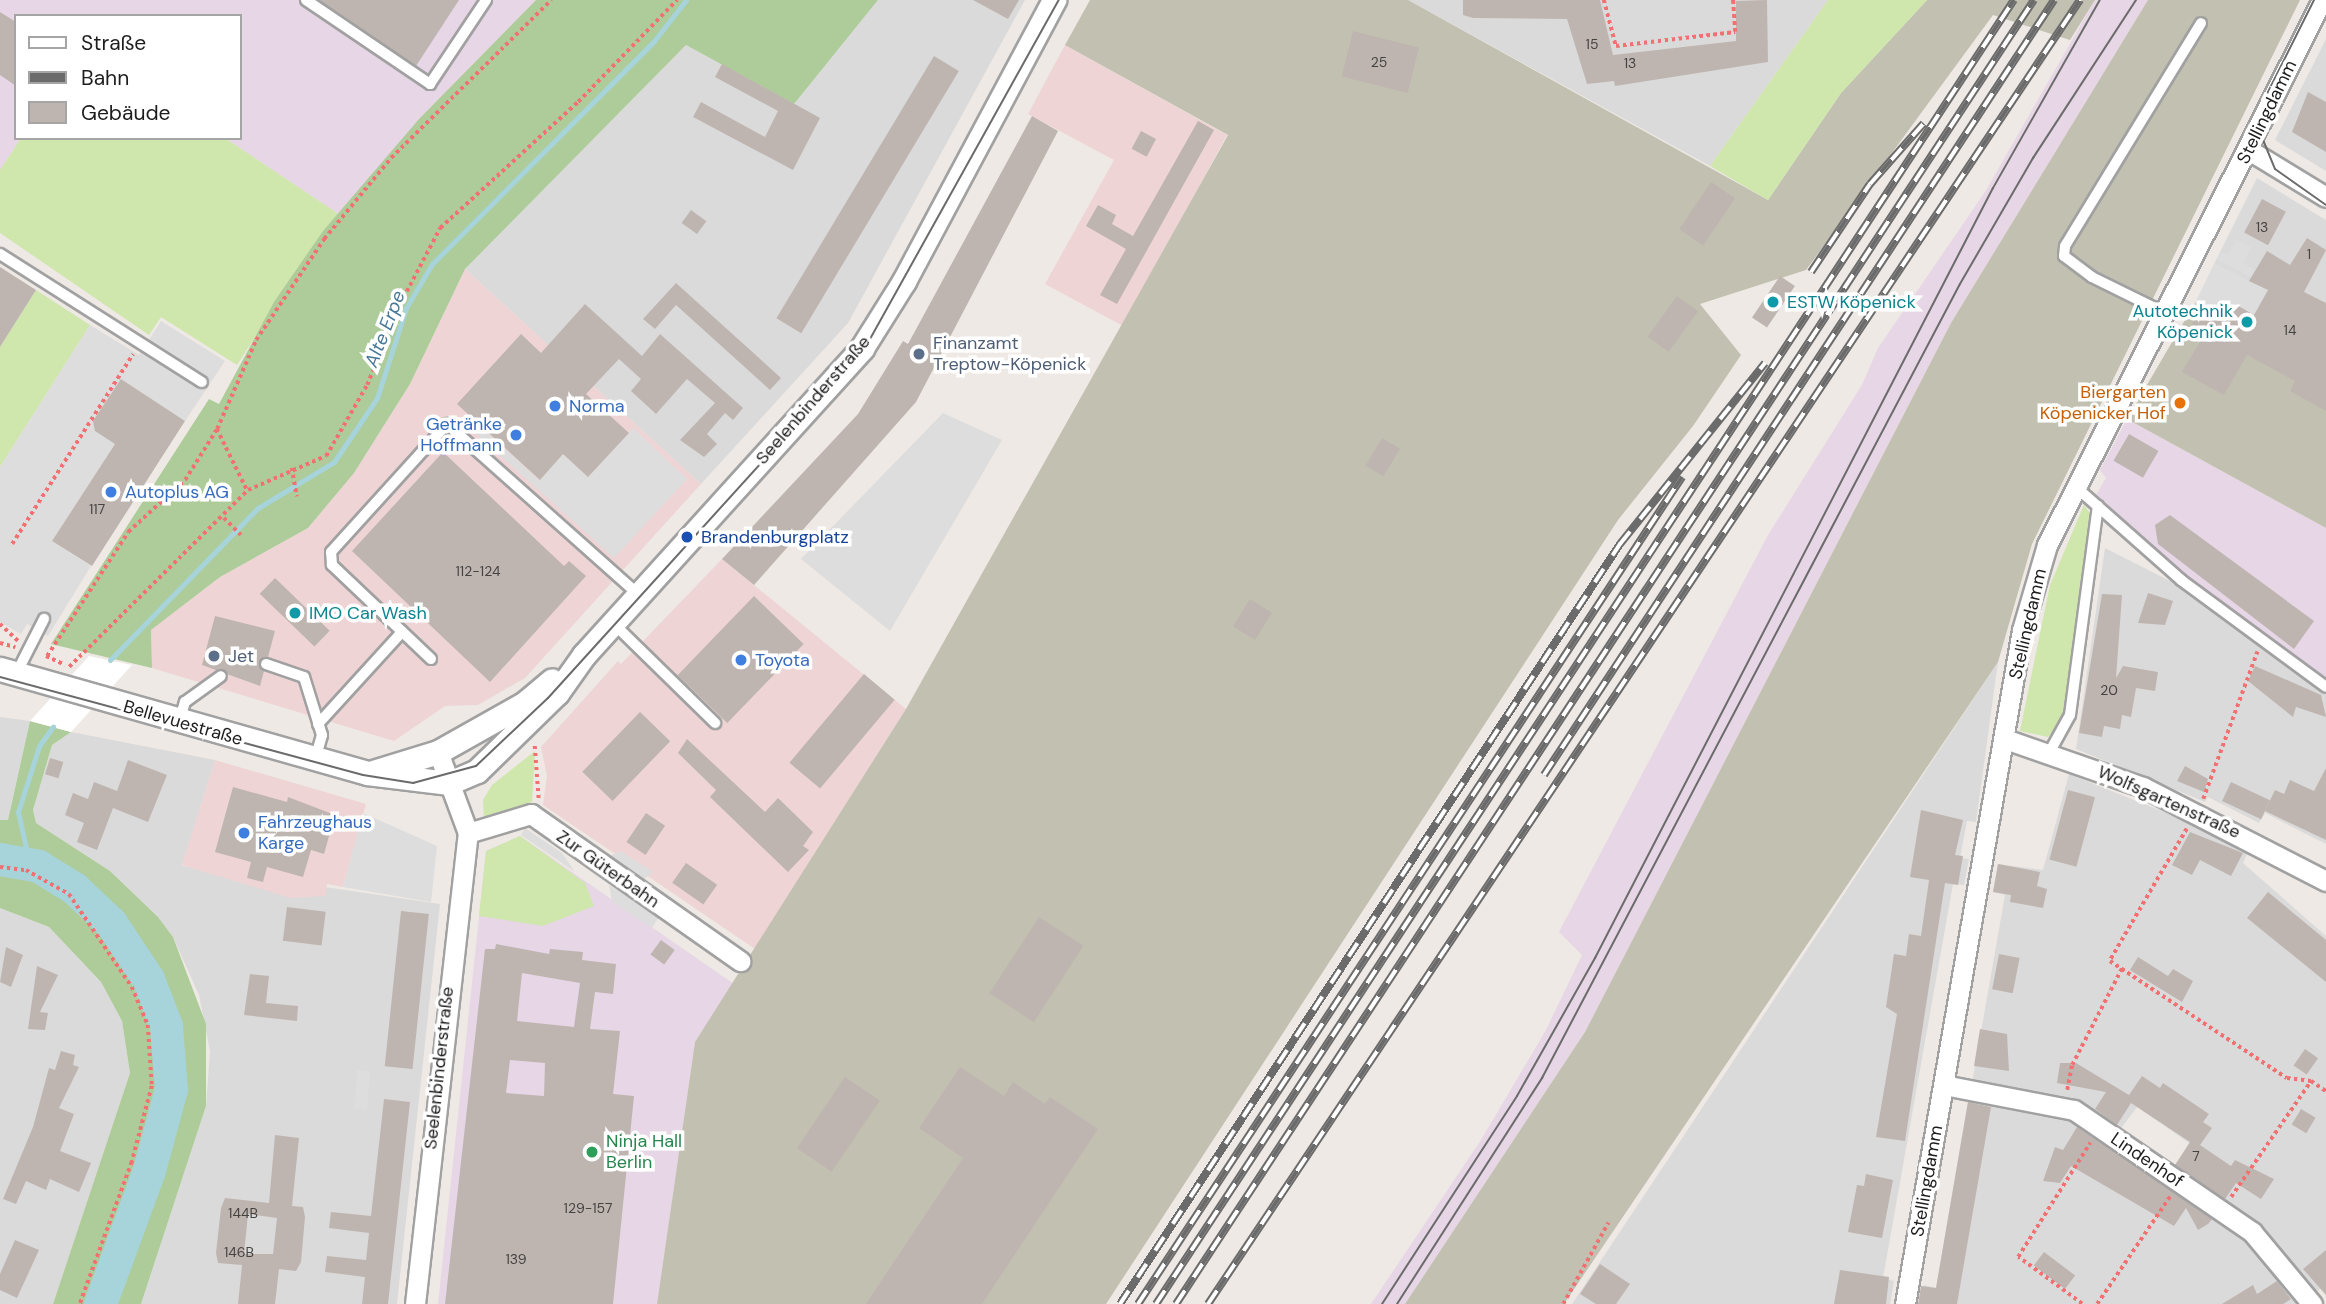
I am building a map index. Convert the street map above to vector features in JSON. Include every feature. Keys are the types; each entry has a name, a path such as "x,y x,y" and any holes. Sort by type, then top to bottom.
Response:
{"street":[{"name":"Seelenbinderstraße","path":"449,783 503,751 557,693 583,655 612,622 862,348 904,281 1055,0"},
{"name":"Stellingdamm","path":"1905,1304 2030,600 2076,487 2163,312 2249,150 2322,0"},
{"path":"2249,150 2326,197"},
{"name":"Seelenbinderstraße","path":"367,774 438,752 525,703 583,655"},
{"name":"Bellevuestraße","path":"8,672 367,774"},
{"name":"Wolfsgartenstraße","path":"2004,739 2049,753 2197,811 2326,881"},
{"path":"438,752 468,833 531,814"},
{"path":"367,774 449,783"},
{"name":"Zur Güterbahn","path":"531,814 740,961"},
{"name":"Seelenbinderstraße","path":"415,1304 468,833"},
{"name":"Lindenhof","path":"1944,1085 2064,1107 2101,1128 2252,1232 2312,1304"}],"lane":[{"path":"306,0 430,84 486,0"},
{"path":"2163,312 2092,277 2064,256 2065,246 2201,23"},
{"path":"0,254 202,382"},
{"path":"430,659 332,565 331,552 447,424 638,594"},
{"path":"2076,487 2181,580 2326,687"},
{"path":"2049,753 2070,715 2098,506"},
{"path":"8,672 44,619"},
{"path":"612,622 715,723"},
{"path":"318,724 402,632"},
{"path":"267,664 304,677 322,736 315,760"},
{"path":"179,722 185,702 221,676"}],"path":[{"path":"48,654 128,533 185,480 217,429 256,340 324,239 391,158 551,0"},
{"path":"73,662 224,518 248,490 292,468 326,456 367,386 400,304 440,228 578,102 677,0"},
{"path":"1604,0 1616,46 1735,32 1733,0"},
{"path":"12,544 139,343"},
{"path":"217,429 248,490"},
{"path":"292,468 297,497"},
{"path":"224,518 241,536"},
{"path":"0,624 19,643"},
{"path":"2200,804 2261,640"},
{"path":"531,814 539,802 540,783 535,746"},
{"path":"2193,820 2110,961 2287,1078 2311,1081 2326,1091"},
{"path":"0,867 26,870 69,894 132,987 148,1025 152,1086 132,1162 80,1304"},
{"path":"2064,1107 2072,1065 2122,968"},
{"path":"2222,1210 2311,1081"},
{"path":"2082,1304 2018,1258 2101,1128"},
{"path":"2097,1304 2180,1182"},
{"path":"1563,1304 1608,1223"}],"shaded area":[{"path":"0,0 536,0 419,119 340,215 228,140 242,140 242,14 14,14 14,140 20,140 0,170"},
{"path":"878,0 1025,0 848,323 701,484 465,269 686,45 794,104"},
{"path":"1090,0 1408,0 1768,200 1841,93 1927,0 2095,0 2070,40 1993,15 1806,270 1700,304 1741,355 1693,426 1618,520 1106,1304 657,1304 695,1042 906,709 1228,135 1065,45"},
{"path":"1408,0 1828,0 1710,166"},
{"path":"2095,0 2148,0 1951,323 1585,1032 1405,1304 1371,1304 1481,1140 1546,1030 1582,955 1559,932 1768,535 1862,385 1878,348 1985,192"},
{"path":"2148,0 2300,0 2032,544 1998,662 1564,1304 1405,1304 1585,1032 1951,323"},
{"path":"2326,39 2326,171 2275,140"},
{"path":"1065,45 1227,135 1123,326 1045,284 1114,160 1028,114"},
{"path":"2257,178 2326,220 2326,375 2320,316 2214,264"},
{"path":"2236,240 2251,247 2243,263 2255,270 2251,277 2217,259 2220,252 2228,255"},
{"path":"2214,264 2268,290 2261,303 2269,323 2235,305 2226,321 2195,303"},
{"path":"465,269 701,484 525,678 478,705 445,706 394,741 152,668 151,630 220,577 308,528 354,473 410,384"},
{"path":"2195,303 2326,375 2326,528 2127,419"},
{"path":"161,321 225,361 185,421 121,379 115,444 52,541 91,566 48,636 27,624 21,634 0,622 0,467 90,325 139,355"},
{"path":"943,413 1002,440 890,631 801,559"},
{"path":"469,416 539,480 563,454 588,477 633,428 687,479 614,558 463,422"},
{"path":"2127,419 2326,528 2326,679 2177,568 2096,495 2106,478 2100,470"},
{"path":"2105,548 2172,582 2326,695 2326,844 2265,813 2259,823 2208,797 2205,802 2076,749"},
{"path":"722,559 906,709 755,949 543,805 547,776 541,747 618,661 621,664"},
{"path":"1998,662 1976,822 1967,821 1960,858 1969,859 1964,885 1953,884 1883,1278 1894,1281 1890,1304 1572,1304"},
{"path":"0,717 30,721 8,820 0,820"},
{"path":"71,732 215,760 182,866 440,904 397,1304 141,1304 206,1106 210,1051 199,995 173,937 158,917 110,871 36,823 33,810 52,745"},
{"path":"215,760 366,804 343,887 327,884 325,896 291,898 182,865"},
{"path":"2069,774 2194,824 2247,854 2243,863 2326,936 2326,1284 2312,1296 2173,1171 2192,1145 2137,1107 2119,1131 2078,1101 1972,1083 2005,895 1993,892 1998,864 2043,870"},
{"path":"363,813 437,846 431,902 343,887"},
{"path":"525,828 562,853 575,872 521,835"},
{"path":"520,836 734,984 695,1042 657,1304 438,1304 486,851"},
{"path":"620,851 653,872 643,880 608,857"},
{"path":"609,885 659,917 652,928 612,902"},
{"path":"0,908 49,927 101,982 122,1021 130,1073 53,1304 0,1304"},
{"path":"357,1070 370,1071 367,1110 354,1109"},
{"path":"1969,1095 2069,1113 2253,1240 2303,1304 1920,1304 1924,1285 1936,1288"}],"green space":[{"path":"536,0 878,0 794,104 686,45 465,269 410,384 354,473 308,528 220,577 151,630 152,668 51,644 209,399 219,404 274,302 323,231 419,119"},
{"path":"1828,0 1927,0 1841,93 1768,200 1710,166"},
{"path":"20,140 228,140 340,215 323,231 237,365 161,317 149,335 0,233 0,170"},
{"path":"36,290 90,325 0,467 0,347"},
{"path":"2084,505 2091,515 2088,555 2073,682 2065,717 2048,737 2020,731 2050,585"},
{"path":"30,721 71,732 52,745 33,810 36,823 110,871 158,917 173,937 206,1024 206,1106 141,1304 53,1304 130,1073 122,1021 101,982 49,927 0,908 0,820 8,820"},
{"path":"535,751 532,802 484,820 483,800 492,785"},
{"path":"520,836 585,883 594,906 543,926 479,916 486,851"}],"pier":[{"path":"89,656 132,665 71,732 30,721"}],"building":[{"path":"319,0 459,0 416,66"},
{"path":"973,0 1019,0 1008,19"},
{"path":"1463,0 1600,0 1613,55 1736,41 1736,1 1767,0 1768,62 1615,86 1614,81 1587,84 1567,19 1473,18 1463,15"},
{"path":"0,12 14,21 14,85 0,75"},
{"path":"1353,31 1419,47 1408,93 1342,77"},
{"path":"934,56 959,71 801,333 776,318"},
{"path":"722,64 820,118 793,170 693,117 701,102 765,137 778,111 715,77"},
{"path":"2308,92 2326,102 2326,152 2292,132"},
{"name":"Finanzamt Treptow-Köpenick","path":"1032,116 1058,131 916,402 754,585 722,559 858,414 903,341 908,344"},
{"path":"1198,121 1214,130 1117,304 1100,295 1126,249 1086,226 1098,205 1116,215 1112,224 1133,236"},
{"path":"1141,131 1156,139 1147,157 1132,149"},
{"path":"1711,182 1735,198 1703,245 1679,229"},
{"path":"2262,199 2286,212 2268,245 2244,233"},
{"path":"691,210 706,221 697,234 682,223"},
{"path":"2307,238 2326,250 2304,292 2326,303 2326,411 2290,391 2295,381 2247,355 2224,395 2182,372 2206,332 2192,324 2201,307 2226,321 2235,304 2254,315 2268,290 2249,281 2267,251 2290,265"},
{"path":"0,267 36,290 0,347"},
{"name":"ESTW Köpenick","path":"1780,276 1795,286 1767,328 1752,317"},
{"path":"676,283 781,378 770,390 676,305 655,329 643,319"},
{"path":"1677,296 1698,311 1669,352 1648,336"},
{"path":"585,304 642,356 660,334 743,408 733,420 725,413 707,434 717,444 704,457 680,440 715,403 687,379 656,414 631,391 641,379 619,359 586,394 629,433 588,477 563,454 540,480 457,404 521,334 541,353"},
{"name":"Autoplus AG","path":"121,379 185,421 92,566 52,541 115,444 95,431 93,421"},
{"path":"2129,434 2158,451 2143,478 2114,461"},
{"path":"1382,438 1400,449 1384,476 1366,465"},
{"path":"443,452 564,566 569,561 586,576 490,682 352,551"},
{"path":"2170,515 2314,621 2294,649 2158,544 2155,525"},
{"name":"IMO Car Wash","path":"275,578 330,631 314,647 260,594"},
{"path":"2148,593 2173,601 2165,625 2138,623"},
{"path":"2102,594 2122,595 2116,678 2123,666 2158,672 2155,691 2136,688 2131,717 2122,715 2120,729 2104,726 2102,737 2079,733"},
{"name":"Toyota","path":"754,596 804,644 727,723 678,675"},
{"path":"1250,599 1272,613 1255,640 1233,626"},
{"path":"215,616 275,631 268,657 259,662 264,671 260,686 202,665"},
{"path":"2255,666 2321,695 2326,717 2296,707 2293,717 2248,681"},
{"path":"864,674 895,700 820,789 789,763"},
{"path":"640,712 670,741 613,801 582,772"},
{"path":"687,739 765,812 778,798 813,832 803,846 809,850 788,872 710,797 716,790 678,753"},
{"path":"50,758 63,762 58,778 45,774"},
{"path":"128,760 167,775 148,822 113,808 97,850 77,842 84,823 65,815 73,793 88,799 94,782 117,791"},
{"path":"2185,766 2208,779 2204,792 2177,781"},
{"path":"2326,768 2326,840 2265,811 2275,790 2284,794 2290,780 2314,791"},
{"path":"2231,782 2270,800 2261,819 2222,801"},
{"path":"233,787 287,802 288,797 335,815 324,854 311,850 303,877 267,867 263,882 247,878 251,862 215,852"},
{"path":"2068,790 2095,797 2076,867 2049,860"},
{"path":"1921,810 1963,820 1955,855 1963,856 1958,885 1945,883 1905,1141 1876,1137 1897,1014 1886,1007 1894,954 1906,956 1909,934 1921,936 1929,880 1910,877"},
{"path":"646,813 665,826 645,855 626,842"},
{"path":"2190,832 2243,853 2231,876 2200,860 2192,875 2172,865"},
{"path":"686,863 717,885 703,904 672,883"},
{"path":"1998,864 2040,872 2037,886 2047,889 2043,908 2010,902 2011,895 1993,892"},
{"path":"2268,892 2326,940 2326,982 2247,918"},
{"path":"287,907 326,912 322,945 283,941"},
{"path":"401,911 429,914 413,1069 385,1066"},
{"path":"1039,917 1083,946 1034,1022 989,993"},
{"path":"661,940 675,950 664,965 650,955"},
{"path":"496,944 549,954 550,949 583,952 582,960 616,964 613,994 595,992 590,1029 620,1031 613,1094 634,1096 613,1304 445,1304 485,949 495,949","holes":["522,973 580,983 574,1027 517,1021","510,1060 545,1063 544,1096 506,1093"]},
{"path":"6,947 23,955 11,987 0,982"},
{"path":"1999,954 2020,958 2013,993 1992,989"},
{"path":"2138,957 2168,976 2173,969 2193,981 2182,1002 2130,970"},
{"path":"37,966 58,975 40,1012 48,1013 45,1030 28,1029"},
{"path":"250,974 269,976 266,1003 298,1006 297,1021 244,1015"},
{"path":"1980,1029 2007,1034 2009,1071 1974,1066"},
{"path":"2305,1049 2318,1058 2307,1075 2294,1065"},
{"path":"61,1051 75,1055 73,1065 79,1067 59,1108 74,1114 60,1151 91,1163 79,1192 50,1179 46,1190 26,1181 16,1204 3,1199 33,1127 49,1068 55,1070"},
{"path":"2060,1063 2076,1063 2129,1095 2142,1076 2160,1088 2163,1083 2209,1114 2203,1122 2212,1128 2200,1145 2231,1166 2235,1160 2274,1179 2261,1199 2236,1183 2225,1199 2175,1165 2190,1142 2131,1103 2117,1125 2095,1109 2106,1092 2057,1083"},
{"path":"960,1067 1004,1096 1013,1082 1045,1104 1050,1097 1098,1129 982,1304 866,1304 963,1158 919,1128"},
{"path":"845,1077 880,1100 832,1172 797,1148"},
{"path":"384,1099 410,1102 388,1304 362,1304 365,1277 325,1272 327,1256 366,1260 369,1233 329,1228 331,1212 371,1216"},
{"path":"1968,1102 1991,1107 1957,1304 1918,1304 1921,1286 1936,1288"},
{"path":"2301,1109 2316,1118 2306,1133 2292,1124"},
{"path":"2077,1127 2212,1219 2198,1230 2186,1208 2174,1226 2071,1166 2060,1183 2043,1181 2055,1147 2063,1150"},
{"path":"275,1135 299,1138 292,1206 303,1207 305,1217 301,1262 296,1271 279,1269 275,1304 238,1304 242,1265 218,1263 216,1253 221,1208 225,1198 269,1203","holes":["248,1214 277,1218 273,1254 244,1254"]},
{"path":"1866,1174 1893,1180 1882,1238 1848,1232 1857,1185 1864,1186"},
{"path":"15,1240 39,1250 17,1298 0,1290 0,1274"},
{"path":"2326,1250 2326,1295 2303,1269"},
{"path":"2044,1252 2075,1275 2065,1289 2034,1266"},
{"path":"1600,1264 1630,1284 1616,1304 1596,1304 1580,1294"},
{"path":"1840,1270 1889,1277 1886,1304 1834,1304"},
{"path":"2277,1281 2291,1299 2283,1304 2222,1304 2253,1285 2257,1294"}],"waterway":[{"name":"Alte Erpe","path":"110,660 258,508 334,462 377,398 406,308 432,264 654,41 686,0"},
{"name":"Alte Erpe","path":"29,861 18,812 39,746 53,727"},
{"path":"0,859 38,866 74,888 111,923 148,979 166,1026 171,1089 149,1170 100,1304"}],"tram line":[{"path":"0,677 363,775 413,783 476,766 548,698 865,348 1059,0"},
{"path":"1382,1304 1517,1096 1595,958 1993,188 2100,0"},
{"path":"1397,1304 1542,1078 1960,284 2033,158 2136,0"},
{"path":"2314,0 2268,92 2259,130 2275,169 2326,205"}],"railway":[{"path":"1156,1304 2014,0"},
{"path":"1176,1304 2034,0"},
{"path":"1544,775 2054,0"},
{"path":"1208,1304 2080,0"},
{"path":"1811,272 1870,184 1924,123"},
{"path":"1120,1304 1620,544 1765,363"},
{"path":"1138,1304 1682,477"}],"place":[{"name":"ESTW Köpenick","path":"1773,302"},
{"name":"Autotechnik Köpenick","path":"2247,322"},
{"name":"Finanzamt Treptow-Köpenick","path":"919,354"},
{"name":"Biergarten Köpenicker Hof","path":"2180,403"},
{"name":"Norma","path":"555,406"},
{"name":"Getränke Hoffmann","path":"516,435"},
{"name":"Autoplus AG","path":"111,492"},
{"name":"Brandenburgplatz","path":"687,537"},
{"name":"IMO Car Wash","path":"295,613"},
{"name":"Jet","path":"214,656"},
{"name":"Toyota","path":"741,660"},
{"name":"Fahrzeughaus Karge","path":"244,833"},
{"name":"Ninja Hall Berlin","path":"592,1152"}]}
